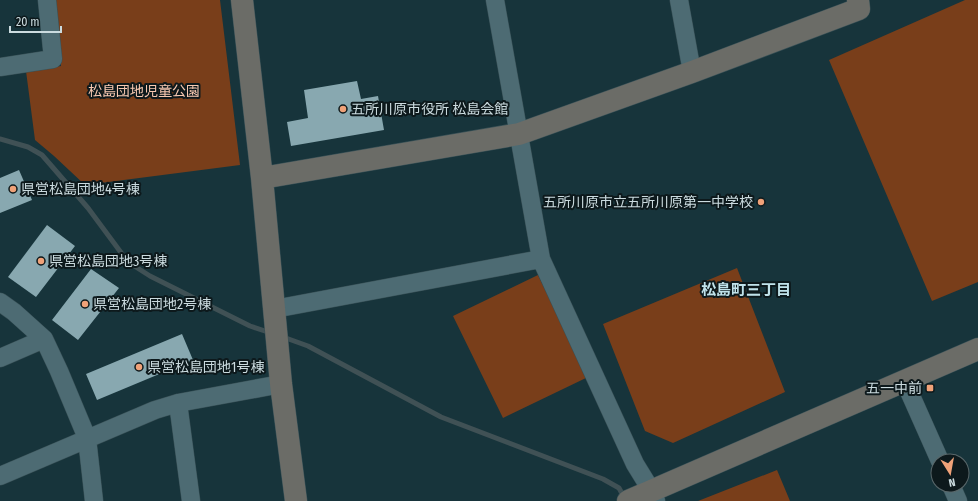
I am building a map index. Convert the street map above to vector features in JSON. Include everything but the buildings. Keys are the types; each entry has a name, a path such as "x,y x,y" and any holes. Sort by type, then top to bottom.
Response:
{"street":[{"path":"0,67 53,59 46,0"},
{"path":"242,0 262,178 281,384 296,501"},
{"path":"495,0 542,259 634,464 644,497 904,380 978,349"},
{"path":"679,0 692,72"},
{"path":"262,178 519,134 692,72 859,9 858,0"},
{"path":"274,314 542,259"},
{"path":"0,302 14,312 44,339 60,371 87,438 94,501"},
{"path":"0,358 44,339"},
{"path":"904,380 936,453"},
{"path":"0,476 155,410 178,403 281,384"},
{"path":"178,403 191,501"}],"green space":[{"name":"松島団地児童公園","path":"54,0 220,0 240,165 85,185 35,140 26,71 61,66"},
{"path":"965,0 978,0 978,282 932,301 829,60"},
{"path":"737,268 785,392 673,443 645,431 603,324"},
{"path":"538,275 588,377 503,418 453,316"},
{"path":"777,470 790,501 698,501"}],"waterway":[{"path":"0,139 28,147 42,155 88,208 128,262 150,276 250,326 271,333"},
{"path":"283,337 308,346 441,417 603,479 619,488 625,499"}],"place":[{"name":"五所川原市役所 松島会館","path":"343,109"},
{"name":"県営松島団地4号棟","path":"13,189"},
{"name":"五所川原市立五所川原第一中学校","path":"761,202"},
{"name":"県営松島団地3号棟","path":"41,261"},
{"name":"県営松島団地2号棟","path":"85,304"},
{"name":"県営松島団地1号棟","path":"139,367"},
{"name":"五一中前","path":"930,388"}],"district":[{"name":"松島町三丁目","path":"746,290"}]}
